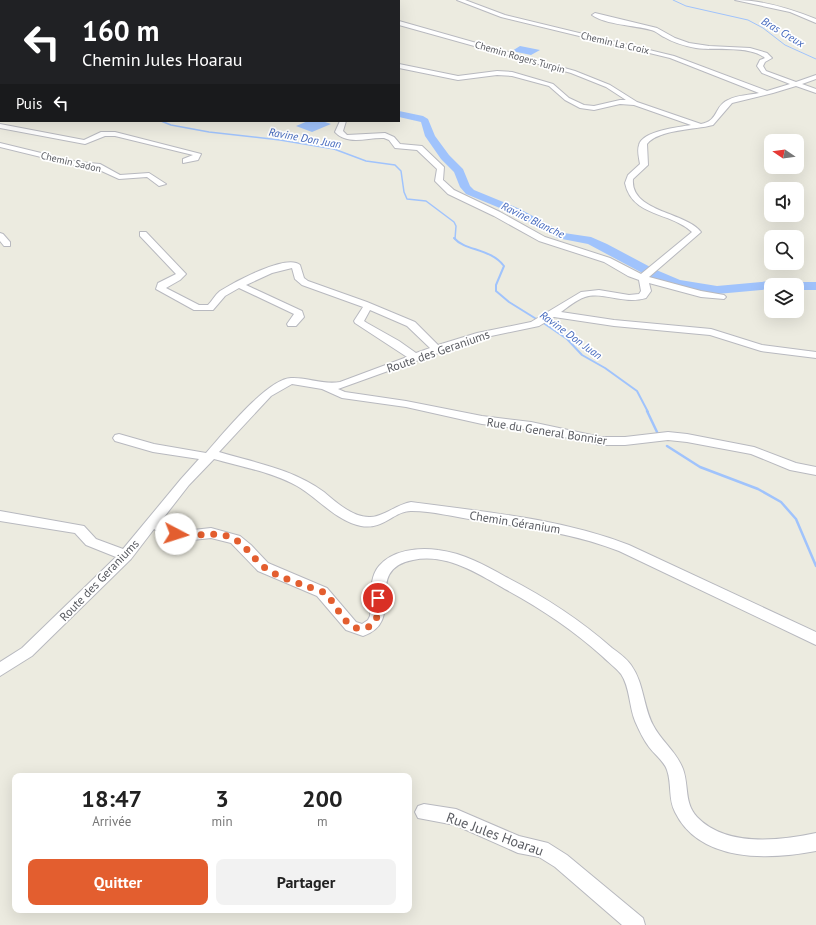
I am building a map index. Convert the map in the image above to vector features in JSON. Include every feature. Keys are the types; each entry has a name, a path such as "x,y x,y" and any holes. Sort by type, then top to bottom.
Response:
{"street":[{"name":"Chemin La Croix","path":"460,0 503,16 672,56 767,93"},
{"path":"738,0 792,11 816,21"},
{"path":"594,15 656,30 666,37 691,45 750,50 765,54 769,58 760,63 762,70 816,91"},
{"name":"Chemin Rogers Turpin","path":"400,23 573,72 608,86 636,103"},
{"path":"400,66 458,78 501,73 527,78 551,85 574,104 588,108 599,108 620,102 636,103 702,126"},
{"path":"649,273 696,232 689,226 650,210 640,204 628,184 632,174 644,165 642,145 648,138 656,134 702,126 714,122 724,106 730,101 767,93 816,77"},
{"path":"343,122 339,132 344,136 357,138 390,136 398,146 419,148 441,169 439,181 451,192 497,214 542,240 571,247 592,256 607,260 631,274 649,273 693,292 721,297"},
{"path":"0,126 85,142 104,134 115,134 196,153 197,156 195,158 186,161"},
{"name":"Chemin Sadon","path":"0,145 78,164 97,166 119,177 149,175 162,184"},
{"path":"143,234 181,274 177,278 161,285 161,290 197,308 210,308 221,295 239,285 283,265 294,265 297,268 300,279 305,282 411,324 420,331 437,350"},
{"path":"0,236 7,244"},
{"name":"Route des Geraniums","path":"0,670 27,652 126,555 184,482 264,397 283,384 295,381 326,387 342,385 490,332 533,325 545,320 578,296 586,293 641,298 646,294 649,273"},
{"path":"239,285 299,313 300,317 292,324"},
{"path":"368,306 359,321 363,325 395,343 415,358"},
{"path":"554,314 614,323 711,332 761,348 816,355"},
{"name":"Rue du General Bonnier","path":"326,387 342,395 406,404 482,420 531,426 601,441 625,441 668,436 688,438 754,451 794,466 816,471"},
{"name":"Chemin Géranium","path":"119,438 153,448 210,456 301,482 344,513 363,522 377,521 397,509 411,506 550,526 596,537 624,548 816,639"},
{"path":"0,516 79,529 91,542 126,555"},
{"path":"153,522 170,532 184,536 211,533 235,539 246,548 263,567 322,592 351,626 363,630 373,624 377,619 379,612 377,592 379,577 382,571 394,562 410,556 426,554 450,558 476,566 564,616 599,644 626,670 631,679 640,715 651,736 674,766 678,795 689,822 709,835 723,841 758,849 782,849 816,842"},
{"name":"Rue Jules Hoarau","path":"424,812 456,817 518,844 542,849 561,861 636,925"}],"water":[{"path":"520,46 540,50 531,55 512,51"},
{"path":"306,122 325,122 331,124 312,132 296,126"}],"waterway":[{"name":"Bras Creux","path":"673,0 686,6 748,20 763,28 785,45 816,59"},
{"name":"Ravine Blanche","path":"400,114 420,118 425,121 430,136 445,157 459,171 465,187 470,192 516,211 561,236 591,241 650,272 677,283 717,290 764,286"},
{"name":"Ravine Don Juan","path":"164,122 171,125 209,132 280,140 334,149 366,161 395,165 401,171 404,192 407,199 426,201 454,222 456,226 455,239"},
{"name":"Ravine Don Juan","path":"455,239 464,245 492,256 498,260 504,266 496,285 496,291 509,302 538,320"},
{"name":"Ravine Blanche","path":"804,286 816,286"},
{"name":"Ravine Don Juan","path":"542,322 567,339 582,355 605,368 637,391 648,412"},
{"name":"Ravine Don Juan","path":"647,411 657,432"},
{"name":"Ravine Don Juan","path":"667,446 700,467 758,489 781,502 796,519 816,566"}],"route":[{"path":"176,534 196,536 211,533 228,536 235,539 246,548 263,567 282,577 322,592 327,596 343,618 351,626 358,629 363,630 367,628 377,619 379,612 378,598"}]}
